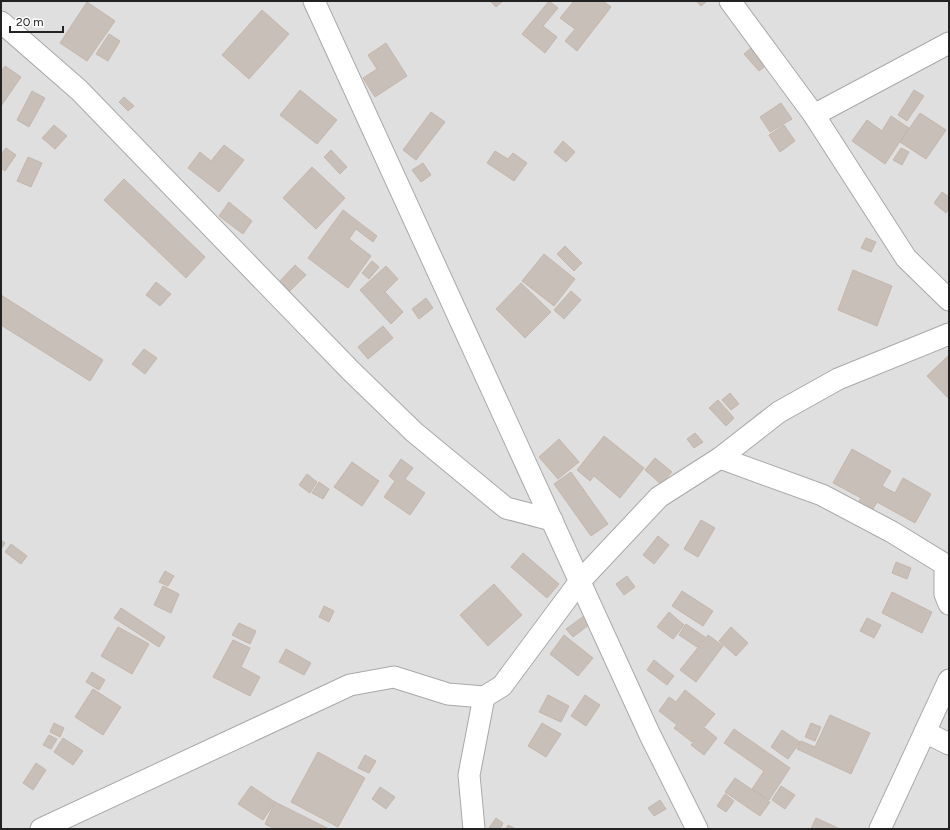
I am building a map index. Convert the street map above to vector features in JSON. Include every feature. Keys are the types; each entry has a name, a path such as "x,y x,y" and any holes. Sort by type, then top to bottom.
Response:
{"street":[{"path":"314,1 650,735 697,829"},
{"path":"730,1 814,116 906,258 949,300"},
{"path":"1,22 78,90 345,365 414,432 506,508 552,520"},
{"path":"814,116 949,43"},
{"path":"41,829 350,685 394,677 448,694 484,697 502,686 580,581 659,497 720,458 779,412 838,379 949,334"},
{"path":"720,458 822,495 892,532 947,566 945,594 949,604"},
{"path":"880,829 949,680"},
{"path":"474,829 469,775 484,697"},
{"path":"925,732 949,744"}],"shaded area":[{"path":"1,1 949,1 949,829 1,829"}],"building":[{"path":"490,1 503,1 496,7"},
{"path":"549,1 558,8 543,26 557,37 545,53 522,34"},
{"path":"574,1 603,1 611,7 577,51 565,41 575,29 560,18"},
{"path":"696,1 707,1 701,6"},
{"path":"87,2 115,21 87,61 60,43"},
{"path":"262,10 289,34 249,79 222,55"},
{"path":"109,34 120,41 108,61 96,54"},
{"path":"386,43 407,76 375,97 363,78 377,69 368,55"},
{"path":"752,47 768,64 759,71 744,54"},
{"path":"5,66 21,77 1,106 1,72"},
{"path":"300,90 337,120 317,144 280,115"},
{"path":"914,90 924,96 907,121 898,115"},
{"path":"32,91 45,98 29,127 17,120"},
{"path":"124,97 134,106 128,111 119,102"},
{"path":"781,103 792,119 770,132 760,117"},
{"path":"431,112 445,122 416,160 403,150"},
{"path":"920,113 946,130 926,159 900,142"},
{"path":"891,116 909,128 885,164 852,141 867,120 882,131"},
{"path":"54,125 67,136 55,149 42,138"},
{"path":"784,125 795,141 780,152 769,135"},
{"path":"563,141 575,152 566,162 554,152"},
{"path":"224,145 244,160 219,192 188,168 200,152 211,161"},
{"path":"6,148 16,155 5,171 1,168 1,154"},
{"path":"901,148 909,152 902,165 893,160"},
{"path":"331,150 347,167 340,174 324,157"},
{"path":"495,151 508,159 513,153 527,163 514,181 487,163"},
{"path":"28,157 42,163 31,187 17,181"},
{"path":"423,163 431,175 421,182 412,170"},
{"path":"312,167 345,198 316,229 283,198"},
{"path":"124,179 205,257 186,278 104,200"},
{"path":"942,192 949,197 949,209 946,213 934,203"},
{"path":"229,202 252,221 243,234 219,216"},
{"path":"343,210 377,236 373,242 356,229 349,239 371,256 348,288 308,258"},
{"path":"866,238 876,242 871,252 861,248"},
{"path":"565,246 582,263 574,271 557,254"},
{"path":"544,254 575,279 554,306 522,281"},
{"path":"372,261 379,267 369,279 362,273"},
{"path":"295,265 306,275 289,292 279,282"},
{"path":"386,266 398,279 385,292 403,312 391,324 360,290"},
{"path":"853,270 892,286 877,326 838,310"},
{"path":"156,282 171,294 160,306 146,295"},
{"path":"521,283 551,312 525,338 496,309"},
{"path":"571,291 581,300 564,319 554,310"},
{"path":"1,295 103,360 90,381 1,325"},
{"path":"426,298 433,308 419,319 412,309"},
{"path":"383,326 393,338 368,359 358,347"},
{"path":"144,349 157,358 145,374 132,364"},
{"path":"949,355 948,377 949,399 927,376"},
{"path":"730,393 739,404 731,410 722,400"},
{"path":"718,400 734,418 726,426 709,408"},
{"path":"695,433 703,442 694,448 687,439"},
{"path":"604,436 644,468 620,498 594,476 590,481 577,470"},
{"path":"559,439 579,462 558,479 539,457"},
{"path":"852,449 891,471 882,486 895,493 903,478 931,494 915,523 877,502 867,520 853,512 861,498 833,483"},
{"path":"655,458 672,472 661,484 645,470"},
{"path":"401,459 413,468 405,479 425,493 410,515 384,497 395,481 389,476"},
{"path":"352,462 379,481 362,506 334,487"},
{"path":"571,472 608,524 591,536 554,484"},
{"path":"307,474 317,482 310,493 299,485"},
{"path":"319,482 329,489 323,499 312,493"},
{"path":"701,520 715,528 698,557 684,549"},
{"path":"658,536 669,545 654,564 643,555"},
{"path":"1,540 5,543 1,549"},
{"path":"11,544 27,556 21,564 5,552"},
{"path":"523,553 559,584 547,598 511,567"},
{"path":"896,562 911,568 907,579 892,573"},
{"path":"165,571 174,576 168,586 159,582"},
{"path":"627,576 635,587 624,595 616,584"},
{"path":"494,584 522,615 488,646 460,615"},
{"path":"163,586 179,594 171,613 154,605"},
{"path":"682,591 713,611 703,626 672,606"},
{"path":"892,592 932,612 922,633 882,613"},
{"path":"324,606 334,611 329,622 319,617"},
{"path":"121,608 165,637 159,647 114,618"},
{"path":"669,612 684,625 673,639 657,627"},
{"path":"584,616 590,624 573,637 566,629"},
{"path":"867,618 881,625 874,638 860,631"},
{"path":"239,623 256,631 250,644 232,635"},
{"path":"686,624 705,637 697,647 679,635"},
{"path":"118,627 149,644 132,674 101,656"},
{"path":"731,627 748,643 736,656 719,641"},
{"path":"564,635 593,658 578,676 550,654"},
{"path":"708,635 723,646 696,682 680,670"},
{"path":"233,640 250,648 241,667 260,677 250,696 213,677"},
{"path":"286,649 311,663 304,675 279,662"},
{"path":"654,660 674,676 667,685 647,670"},
{"path":"92,672 105,680 99,690 86,682"},
{"path":"93,689 121,707 103,735 75,717"},
{"path":"685,690 715,714 692,742 674,728 677,725 659,711 669,697 676,702"},
{"path":"548,695 569,706 561,722 539,712"},
{"path":"585,695 600,705 586,726 571,716"},
{"path":"830,715 870,733 851,774 797,749 801,741 815,747"},
{"path":"54,723 64,728 60,737 50,732"},
{"path":"542,723 561,734 546,757 528,746"},
{"path":"811,723 821,727 815,741 805,737"},
{"path":"705,728 717,738 704,755 691,745"},
{"path":"734,729 790,768 769,800 752,789 764,771 724,743"},
{"path":"782,730 800,742 788,759 771,747"},
{"path":"49,735 57,739 51,749 43,745"},
{"path":"63,738 83,751 73,765 54,752"},
{"path":"318,752 365,778 338,827 291,802"},
{"path":"365,755 376,761 369,773 358,768"},
{"path":"36,763 46,770 33,790 23,783"},
{"path":"735,778 770,802 760,816 725,792"},
{"path":"251,786 275,802 263,820 238,804"},
{"path":"781,786 795,795 785,809 772,800"},
{"path":"380,787 395,797 386,809 372,799"},
{"path":"725,794 734,801 726,812 717,806"},
{"path":"660,800 666,809 654,816 648,808"},
{"path":"275,802 329,829 275,829 265,824"},
{"path":"496,818 503,823 500,829 490,829 489,828"},
{"path":"816,818 840,829 811,829"},
{"path":"508,825 516,829 506,829"}]}
